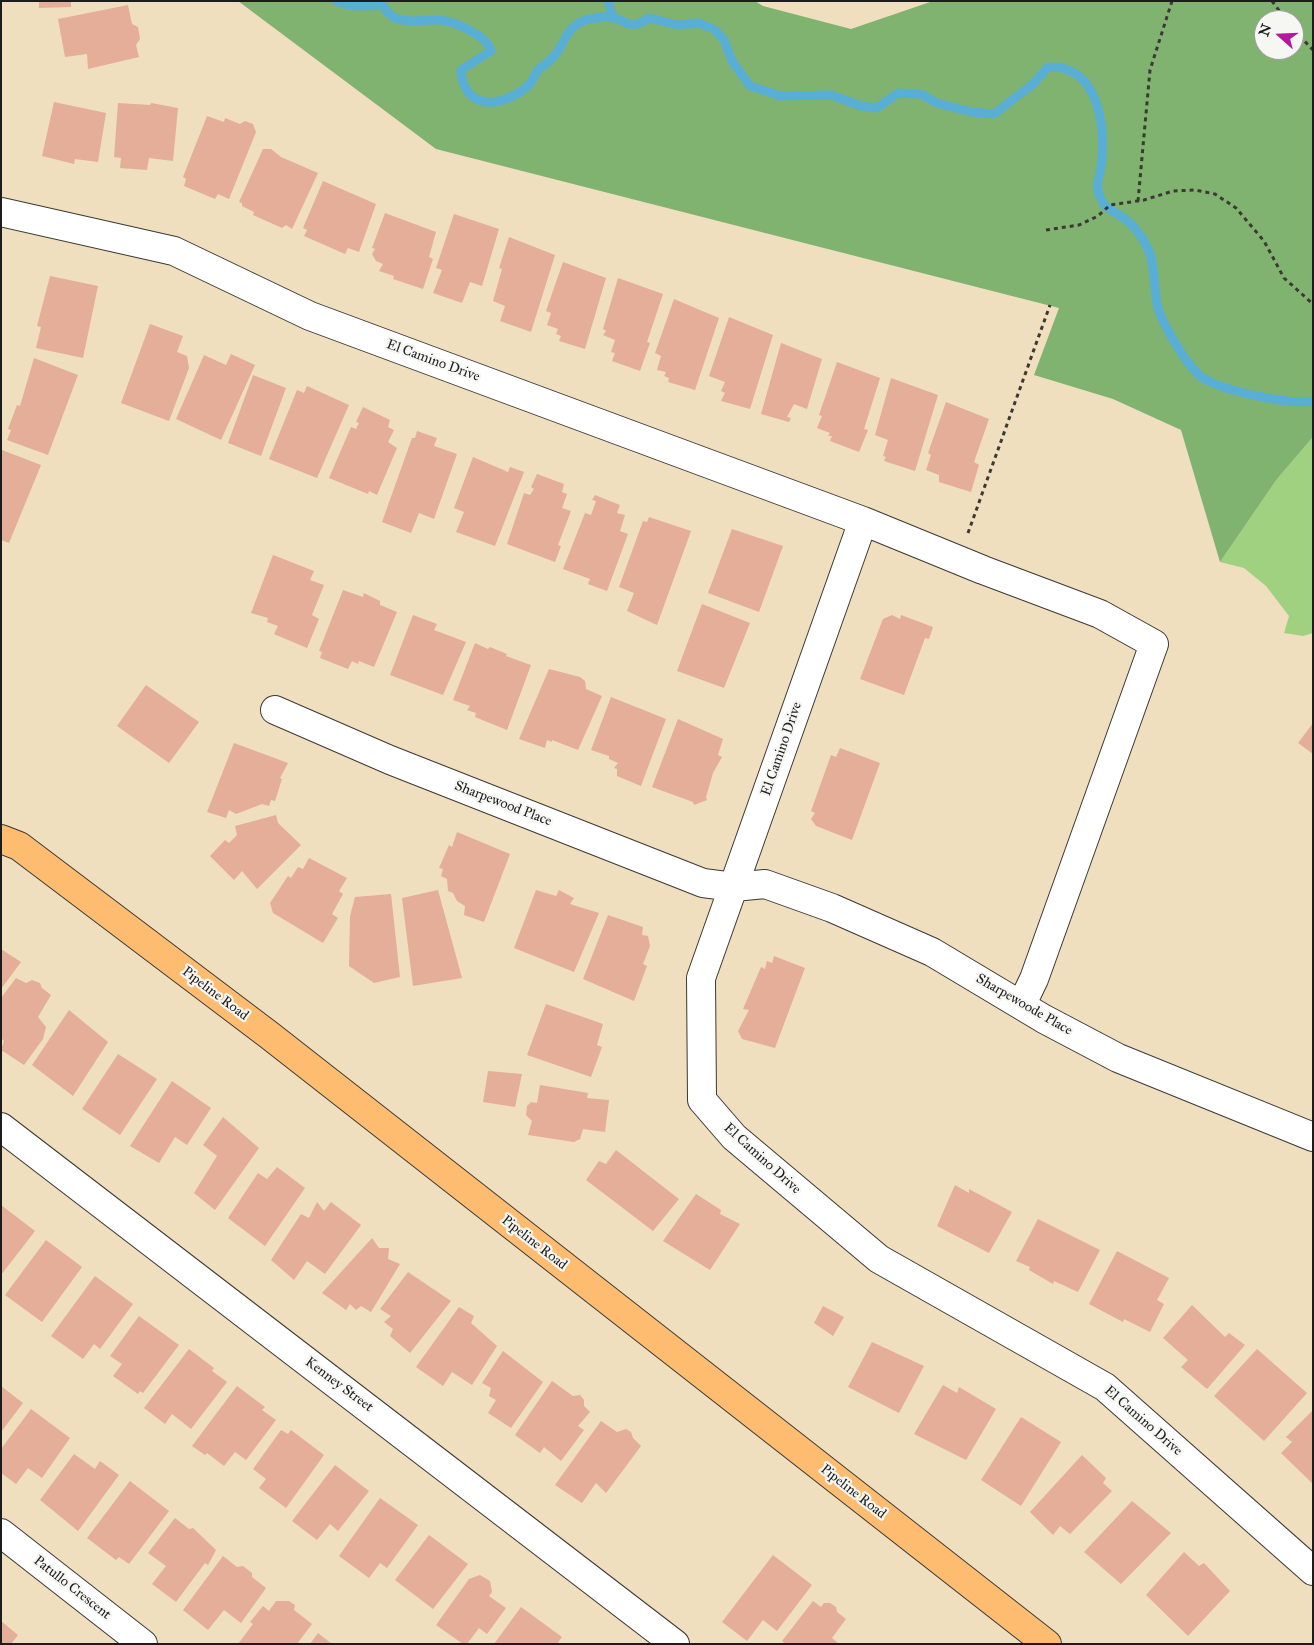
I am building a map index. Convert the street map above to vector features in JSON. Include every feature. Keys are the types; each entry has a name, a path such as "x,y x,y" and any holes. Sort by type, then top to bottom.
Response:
{"main road":[{"name":"Pipeline Road","path":"1,822 10,842 269,1035 1047,1644"}],"street":[{"name":"El Camino Drive","path":"1,212 174,251 310,316 862,521 983,570 1100,614 1154,644 1034,979 1022,1004"},
{"name":"El Camino Drive","path":"862,521 701,978 702,1100 734,1137 879,1259 1105,1387 1313,1571"},
{"name":"Sharpewood Place","path":"275,710 390,760 704,883 734,887"},
{"name":"Sharpewoode Place","path":"734,887 765,884 832,908 932,952 1022,1004 1044,1019 1118,1058 1313,1137"},
{"name":"Kenney Street","path":"1,1126 675,1644"},
{"name":"Patullo Crescent","path":"1,1532 143,1644"}],"path":[{"path":"1138,201 1150,70 1172,1"},
{"path":"1304,41 1313,50"},
{"path":"1046,230 1079,225 1098,216 1110,205 1138,201 1173,191 1195,190 1215,194 1236,208 1264,241 1284,278 1313,304"},
{"path":"965,542 1050,305"}],"green space":[{"path":"238,1 755,1 763,6 851,29 933,1 1313,1 1313,437 1277,479 1220,562 1181,430 1113,399 1034,375 1059,308 436,149"},
{"path":"1313,437 1313,633 1303,636 1284,633 1289,616 1266,586 1244,568 1220,562 1277,479"}],"building":[{"path":"39,1 71,1 71,7 39,8"},
{"path":"128,5 132,24 138,27 140,39 136,45 139,57 88,69 87,54 65,57 58,19"},
{"path":"54,102 106,113 98,162 75,159 74,164 42,156"},
{"path":"118,103 150,105 151,103 178,108 173,161 149,158 147,170 120,168 121,158 114,157"},
{"path":"207,116 224,122 225,118 240,124 245,121 253,124 256,132 229,199 218,194 215,199 184,186 186,179 183,177"},
{"path":"263,149 271,149 281,157 318,173 292,229 286,225 282,228 253,215 254,212 242,206 242,203 239,202"},
{"path":"323,181 376,204 359,252 348,248 345,254 304,236 307,230 303,228"},
{"path":"385,213 436,232 429,257 433,259 423,289 393,279 394,276 379,271 383,264 376,261 372,254 375,249 372,248"},
{"path":"454,214 499,229 482,286 470,282 462,303 433,293 442,270 436,268"},
{"path":"509,237 555,255 531,332 500,321 505,306 493,301 502,269 499,268"},
{"path":"563,262 606,278 585,349 559,341 561,336 556,334 558,329 547,325 551,313 546,311"},
{"path":"50,276 98,286 83,358 36,348 41,327 37,326"},
{"path":"618,278 663,294 647,342 650,343 640,371 612,361 615,353 611,352 615,340 603,335 606,331 603,329"},
{"path":"674,299 719,318 695,390 668,382 669,378 664,376 666,372 657,370 661,356 655,353"},
{"path":"729,317 773,335 750,409 721,401 725,393 721,391 725,382 709,376"},
{"path":"150,324 183,336 177,352 187,356 189,368 169,421 121,403"},
{"path":"781,343 822,359 807,409 794,404 787,417 791,418 789,422 761,414"},
{"path":"231,354 255,365 221,440 176,419 204,355 226,365"},
{"path":"34,358 78,375 48,455 7,440 11,430 8,429 17,405 20,406"},
{"path":"837,362 880,378 864,429 868,430 859,452 830,441 832,436 828,436 830,433 817,428 822,416 819,415"},
{"path":"253,375 286,388 261,456 228,443"},
{"path":"891,378 938,395 915,471 884,461 886,457 883,456 888,440 875,435"},
{"path":"307,386 349,405 317,478 269,459 297,390 304,393"},
{"path":"946,402 989,419 974,462 979,465 971,492 939,482 939,475 926,470 931,455 928,453"},
{"path":"363,407 390,420 388,427 394,430 388,442 397,448 377,495 369,491 368,494 329,478 351,427 356,429 359,423 356,422"},
{"path":"417,431 437,438 434,446 457,454 434,519 419,513 411,533 382,522 412,438 415,438"},
{"path":"2,450 41,465 9,543 1,540"},
{"path":"473,457 508,472 510,467 524,472 495,546 456,532 464,512 454,508"},
{"path":"537,474 564,484 562,492 567,494 562,508 571,511 558,545 561,546 555,562 507,544 524,493 530,495 534,489 531,487"},
{"path":"595,495 620,505 617,513 625,515 620,531 628,534 607,591 588,584 590,579 563,569 585,513 591,515 596,501 592,500"},
{"path":"649,517 691,531 657,625 627,611 634,593 619,587 643,521 647,522"},
{"path":"732,529 783,546 759,612 708,593"},
{"path":"273,555 314,571 310,580 324,585 312,615 319,619 307,648 274,634 278,626 267,622 268,618 251,613"},
{"path":"343,590 363,597 364,593 380,601 380,605 397,612 374,667 359,661 358,664 352,661 348,669 320,658 322,652 319,651"},
{"path":"702,604 750,623 724,688 677,671"},
{"path":"413,615 437,624 434,630 466,642 443,695 390,675"},
{"path":"892,615 900,619 901,615 933,627 929,639 925,638 904,695 860,679 883,619"},
{"path":"475,643 488,649 490,647 507,654 506,656 531,665 507,730 475,717 476,713 467,710 470,706 453,700"},
{"path":"549,669 580,677 585,681 586,689 602,696 578,750 552,740 552,742 547,740 545,748 519,739"},
{"path":"146,685 199,722 169,763 117,726"},
{"path":"611,697 666,719 641,786 617,776 617,769 614,768 618,763 609,759 609,756 591,750"},
{"path":"678,719 723,739 718,755 722,757 713,773 706,797 707,800 694,805 693,802 652,787"},
{"path":"1313,723 1313,754 1298,743"},
{"path":"234,743 288,763 280,778 282,779 275,801 271,800 269,806 262,804 236,814 229,810 226,818 207,812"},
{"path":"840,748 880,763 852,840 816,826 811,819 815,813 811,811 831,755 836,757"},
{"path":"276,815 278,823 301,845 257,889 242,871 234,880 210,856 225,840 229,843 237,835 235,826"},
{"path":"457,832 510,854 484,922 464,915 465,906 457,901 453,893 448,891 447,879 441,876 443,869 439,868 449,845 452,847"},
{"path":"309,858 347,878 339,891 343,894 332,914 338,918 323,943 273,913 270,903 288,876 291,878 298,867 303,869"},
{"path":"438,890 462,978 413,986 402,898"},
{"path":"536,890 556,896 559,890 574,898 570,904 599,913 574,972 514,948"},
{"path":"391,894 400,977 374,983 349,966 350,916 355,897"},
{"path":"608,915 643,927 642,935 648,936 650,946 643,964 647,966 634,1001 583,979"},
{"path":"1,949 21,962 1,989"},
{"path":"774,956 805,968 775,1048 742,1039 738,1031 749,1010 743,1009 761,967 765,969 767,961 772,963"},
{"path":"16,978 26,983 32,980 40,983 42,988 51,995 38,1017 46,1027 43,1039 24,1065 1,1050 4,1041 1,1038 1,998"},
{"path":"546,1004 603,1024 597,1045 602,1047 591,1077 527,1055"},
{"path":"69,1010 108,1042 73,1096 32,1065"},
{"path":"118,1054 157,1079 120,1135 82,1109"},
{"path":"488,1071 522,1074 515,1107 483,1102"},
{"path":"172,1081 211,1108 187,1145 175,1137 159,1163 130,1146"},
{"path":"540,1085 588,1093 587,1098 609,1100 605,1132 583,1129 580,1139 574,1142 528,1135 532,1121 526,1115 527,1106 531,1102 537,1103"},
{"path":"223,1117 259,1148 215,1210 194,1193 217,1156 203,1145"},
{"path":"616,1150 679,1199 653,1231 586,1180 599,1161 606,1164"},
{"path":"277,1167 305,1188 265,1246 228,1218 258,1173 267,1179"},
{"path":"955,1185 969,1193 969,1189 1012,1212 989,1253 937,1226"},
{"path":"696,1194 721,1210 720,1214 740,1224 710,1270 663,1241"},
{"path":"317,1202 324,1211 331,1202 361,1225 325,1274 307,1261 294,1280 271,1260 301,1214 309,1218"},
{"path":"1,1205 35,1231 1,1275"},
{"path":"1038,1219 1100,1250 1078,1292 1054,1281 1053,1284 1029,1270 1030,1267 1016,1261"},
{"path":"372,1238 379,1248 389,1248 388,1259 400,1264 371,1312 361,1306 356,1310 350,1304 346,1310 322,1293"},
{"path":"46,1240 82,1267 42,1322 5,1295"},
{"path":"1117,1251 1169,1278 1157,1300 1164,1304 1150,1332 1124,1319 1123,1322 1089,1304"},
{"path":"408,1272 451,1301 410,1353 390,1336 393,1329 384,1322 391,1316 380,1309"},
{"path":"95,1276 133,1304 100,1349 94,1344 83,1359 51,1336"},
{"path":"1192,1305 1225,1337 1229,1333 1245,1345 1207,1389 1181,1367 1188,1360 1163,1338"},
{"path":"823,1306 844,1317 833,1336 814,1323"},
{"path":"459,1307 474,1316 471,1323 497,1346 472,1385 452,1372 443,1386 416,1367"},
{"path":"139,1316 179,1345 143,1393 140,1391 138,1394 113,1376 122,1364 110,1356"},
{"path":"872,1342 924,1366 899,1413 848,1387"},
{"path":"189,1349 214,1368 212,1371 227,1382 191,1429 172,1414 165,1424 144,1408"},
{"path":"1257,1349 1307,1393 1264,1441 1214,1396"},
{"path":"503,1351 543,1382 511,1428 488,1413 496,1400 489,1396 491,1388 482,1383"},
{"path":"552,1381 573,1396 580,1395 584,1400 584,1406 590,1412 578,1426 584,1430 561,1461 544,1447 540,1453 515,1435"},
{"path":"943,1385 957,1393 959,1387 996,1409 966,1460 914,1434"},
{"path":"1,1386 23,1403 1,1432"},
{"path":"237,1386 265,1407 262,1410 276,1420 246,1460 235,1452 224,1466 207,1453 205,1455 192,1446"},
{"path":"31,1409 70,1438 42,1478 28,1468 16,1484 1,1473 1,1449"},
{"path":"1313,1410 1313,1484 1281,1453 1292,1442 1286,1437"},
{"path":"1021,1417 1061,1442 1021,1506 981,1480"},
{"path":"601,1421 617,1432 626,1429 631,1432 633,1438 641,1446 606,1493 596,1483 582,1503 555,1485"},
{"path":"281,1430 288,1434 291,1430 324,1455 286,1508 259,1488 266,1479 253,1469"},
{"path":"74,1454 95,1469 100,1461 119,1475 78,1531 40,1500"},
{"path":"1082,1455 1106,1478 1103,1483 1112,1491 1070,1534 1060,1526 1053,1535 1030,1512"},
{"path":"335,1465 369,1491 338,1531 330,1524 317,1540 292,1521"},
{"path":"130,1481 169,1511 129,1564 119,1557 116,1560 87,1538"},
{"path":"380,1498 418,1525 387,1568 380,1563 369,1578 339,1556"},
{"path":"1132,1501 1171,1533 1121,1584 1084,1552"},
{"path":"175,1518 189,1529 193,1528 216,1550 208,1565 205,1563 176,1602 152,1584 166,1566 148,1553"},
{"path":"429,1535 468,1564 433,1609 395,1580"},
{"path":"1184,1552 1199,1566 1204,1563 1230,1591 1188,1636 1146,1595"},
{"path":"773,1555 812,1585 777,1631 763,1620 747,1641 722,1622"},
{"path":"223,1556 237,1567 243,1566 252,1573 252,1577 266,1588 241,1623 224,1610 208,1630 183,1610"},
{"path":"480,1575 490,1581 492,1592 489,1596 506,1608 487,1634 479,1628 467,1644 463,1644 436,1625 469,1579"},
{"path":"276,1601 289,1601 295,1605 294,1610 312,1624 297,1644 238,1644 253,1624 250,1622 263,1606 269,1611"},
{"path":"813,1601 821,1607 824,1603 830,1603 846,1619 832,1638 839,1644 786,1644 782,1641"},
{"path":"521,1607 562,1637 557,1644 494,1644"},
{"path":"1,1621 18,1635 11,1644 1,1644"},
{"path":"318,1633 332,1644 310,1644"}],"waterway":[{"path":"336,1 352,6 382,5 391,15 400,20 443,21 460,26 476,34 483,39 491,51 461,70 461,77 470,95 487,102 509,98 523,90 539,69 556,54 567,35 576,25 584,21 603,17 616,18 632,25 649,18 678,25 699,23 715,30 724,40 732,61 750,86 781,96 831,95 861,106 877,108 898,93 921,94 937,103 971,112 994,114 1033,84 1048,67 1065,69 1079,76 1089,87 1096,102 1102,135 1101,168 1097,185 1102,202 1129,222 1146,245 1151,256 1158,308 1170,335 1190,365 1203,378 1226,388 1273,399 1302,402 1313,401"},
{"path":"608,1 613,18"}]}
